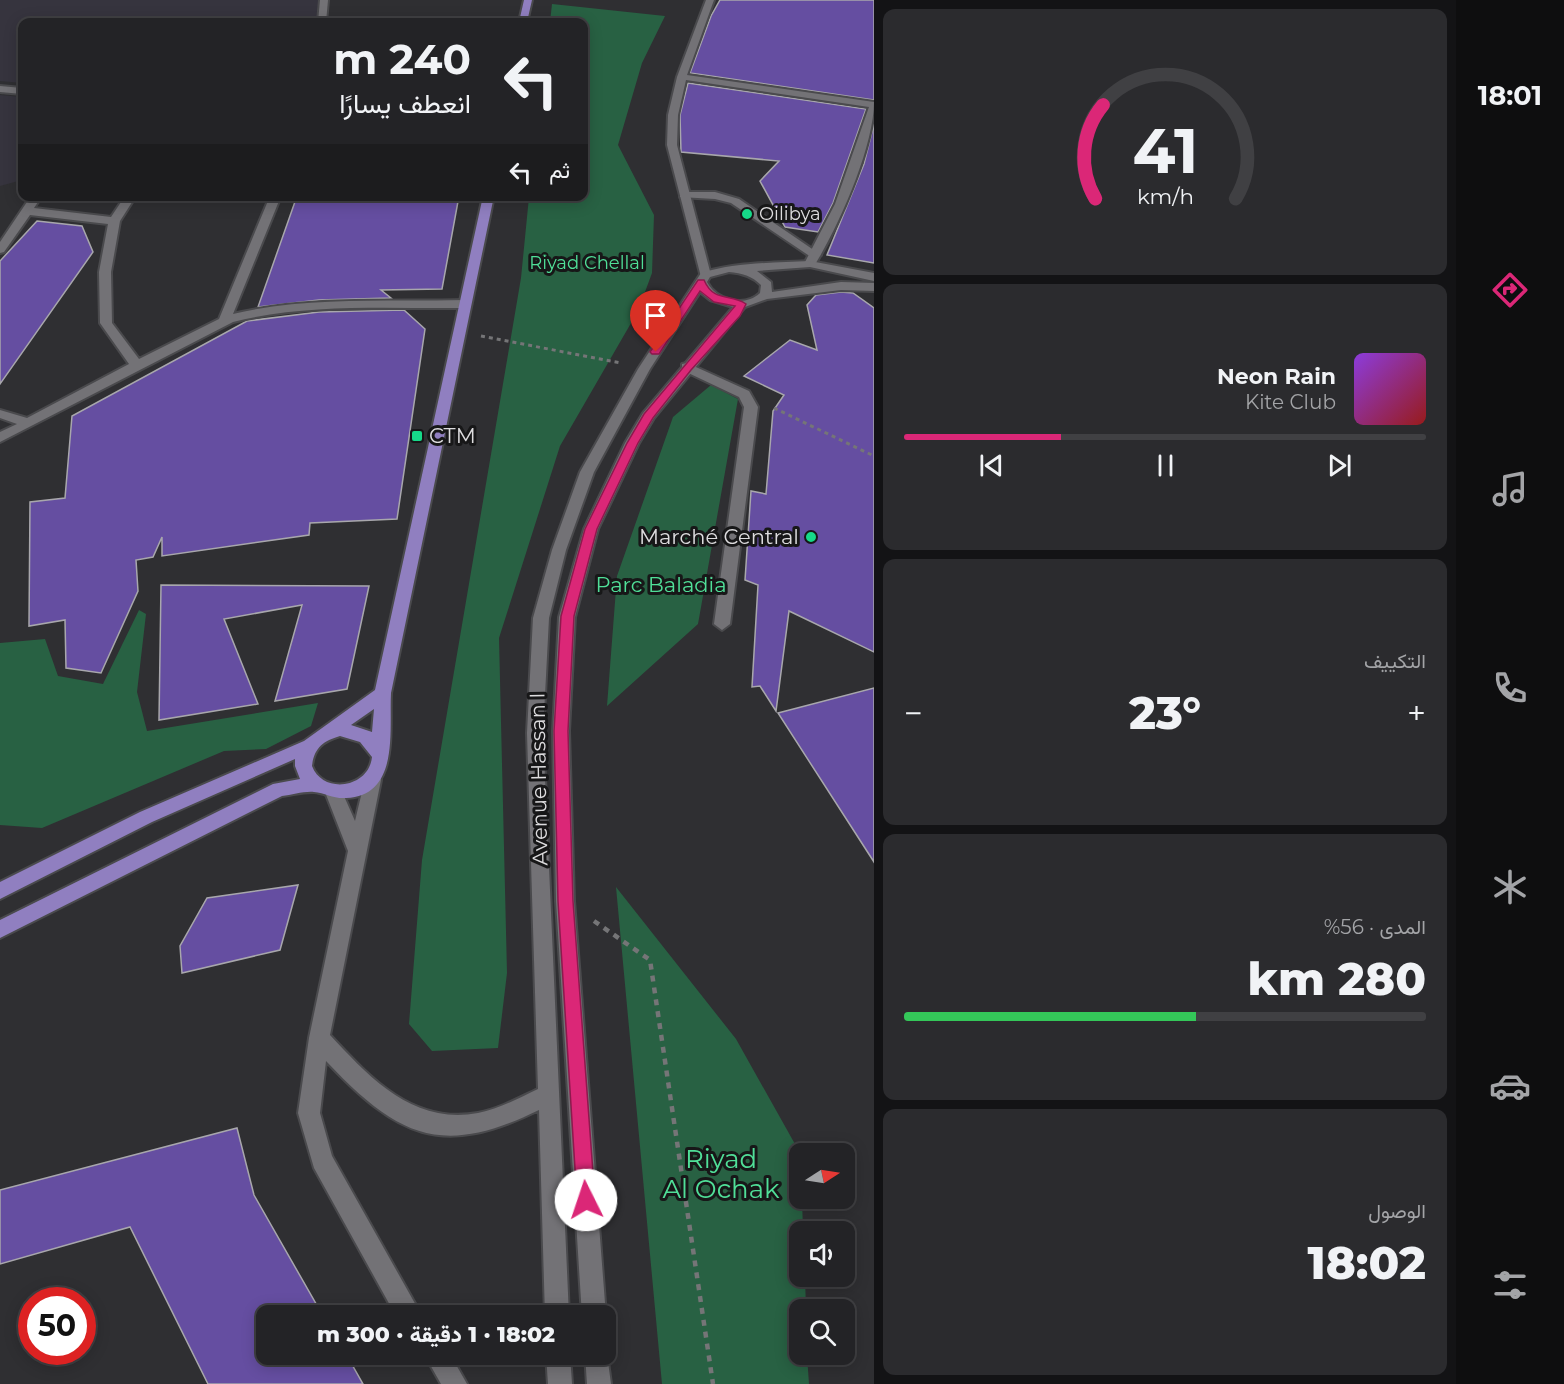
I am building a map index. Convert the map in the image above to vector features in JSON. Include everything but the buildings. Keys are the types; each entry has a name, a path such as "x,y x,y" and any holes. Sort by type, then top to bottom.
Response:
{"main road":[{"path":"322,18 324,0"},
{"path":"524,18 528,0"},
{"path":"682,77 874,106 840,204 813,260 802,273 766,293 760,300 741,304 717,300 702,288 703,278 672,145 674,115 682,77 710,0"},
{"path":"0,89 18,91"},
{"path":"684,195 707,194 743,203 813,260"},
{"path":"0,250 35,201"},
{"path":"128,201 114,222 105,272 106,323 137,366"},
{"path":"224,322 274,201"},
{"path":"403,1305 386,1278 318,1150 309,1113 319,1038 372,780 381,761 379,750 383,693 488,201"},
{"path":"28,211 114,222"},
{"path":"703,278 719,269 813,260 874,277"},
{"path":"738,268 763,279 766,293"},
{"name":"Avenue Hassan I","path":"556,1305 546,1096 535,733 541,618 559,550 587,472 644,369 703,278"},
{"path":"766,293 842,286 874,287"},
{"path":"0,438 224,322 262,311 301,307 465,304"},
{"name":"Avenue Hassan I","path":"593,1305 565,901 561,731 567,616 591,529 607,492 648,416 687,368 736,314 741,304"},
{"path":"687,368 744,394 752,412 723,624"},
{"path":"0,414 29,423"},
{"path":"0,891 147,817 308,746 318,736 383,693"},
{"path":"330,730 353,730 370,737 379,750"},
{"path":"308,746 302,760 304,771 315,785"},
{"path":"0,929 90,881 279,789 315,785 334,792 352,790 372,780"},
{"path":"334,792 358,853"},
{"path":"319,1038 369,1091 412,1119 435,1126 458,1127 479,1124 546,1096"},
{"path":"443,1365 455,1384"},
{"path":"559,1365 560,1384"},
{"path":"597,1365 598,1384"}],"path":[{"path":"460,332 630,364"},
{"path":"744,394 874,456"},
{"path":"565,901 650,960 713,1384"}],"shaded area":[{"path":"0,0 319,0 317,18 18,18 18,83 0,81"},
{"path":"0,95 18,97 18,181 0,186"}],"green space":[{"name":"Riyad Chellal","path":"552,4 665,16 642,63 618,145 654,215 652,273 638,311 560,446 499,638 507,973 498,1048 432,1051 409,1024 422,860 521,278 529,201 588,201 588,18 550,18"},
{"name":"Parc Baladia","path":"711,385 738,399 698,624 607,706 617,576 673,417"},
{"path":"139,610 146,614 137,692 147,731 318,703 311,726 266,749 224,751 42,828 0,825 0,643 45,639 58,676 103,684"},
{"name":"Riyad Al Ochak","path":"616,887 736,1039 794,1143 789,1143 789,1209 802,1209 803,1221 789,1221 789,1287 805,1287 806,1299 789,1299 789,1365 808,1365 809,1384 662,1384"}],"place":[{"name":"Oilibya","path":"747,214"},
{"name":"CTM","path":"417,436"},
{"name":"Marché Central","path":"811,537"}],"route":[{"path":"586,1200 565,901 561,731 567,616 591,529 632,443 648,416 700,352 736,314 741,304 717,300 708,295 702,288 701,282 656,352"}]}
